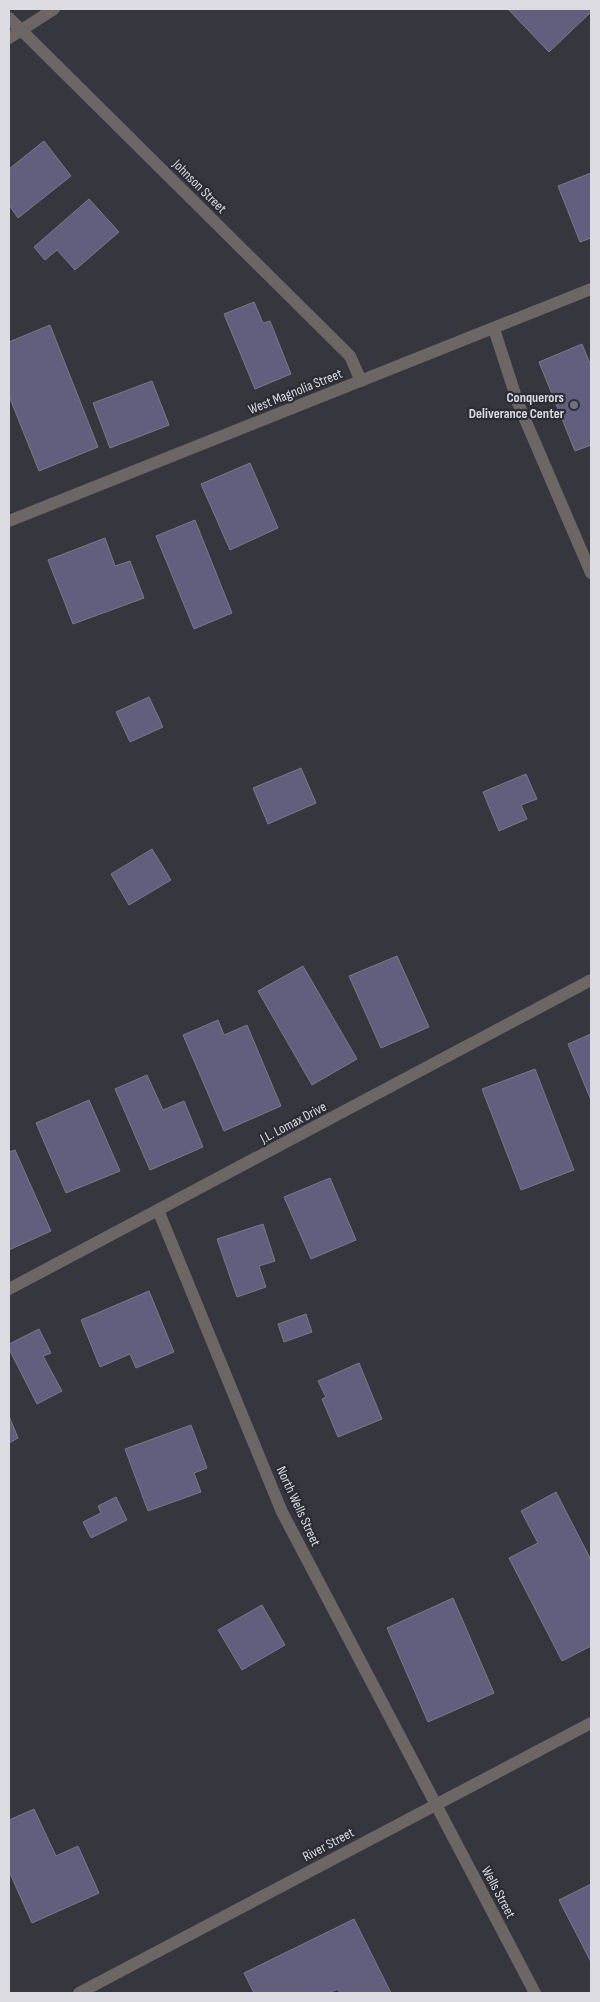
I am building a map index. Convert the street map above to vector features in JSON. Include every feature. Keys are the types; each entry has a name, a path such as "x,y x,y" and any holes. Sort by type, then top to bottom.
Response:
{"street":[{"path":"9,38 20,29 54,9"},
{"name":"Johnson Street","path":"9,18 350,356 361,381"},
{"name":"West Magnolia Street","path":"9,520 591,289"},
{"path":"494,328 518,403 591,573"},
{"name":"J.L. Lomax Drive","path":"9,1290 439,1063 591,980"},
{"name":"North Wells Street","path":"158,1210 282,1512 436,1804"},
{"name":"River Street","path":"79,1993 591,1723"},
{"name":"Wells Street","path":"436,1804 535,1993"}],"building":[{"path":"508,9 591,9 591,12 549,52"},
{"path":"44,141 71,176 18,218 9,205 9,169"},
{"path":"591,173 591,238 580,242 558,186"},
{"path":"89,199 119,232 75,270 57,250 45,260 34,247"},
{"path":"254,302 263,323 270,321 291,374 255,389 224,314"},
{"path":"50,325 98,447 39,471 9,396 9,342"},
{"name":"Conquerors Deliverance Center","path":"582,344 591,366 591,445 575,451 539,362"},
{"path":"152,381 169,425 110,448 93,403"},
{"path":"250,463 278,528 230,550 201,484"},
{"path":"195,520 232,613 194,629 156,536"},
{"path":"105,538 115,566 130,561 144,598 73,624 48,560"},
{"path":"149,697 163,727 130,742 116,712"},
{"path":"301,768 316,803 268,824 253,788"},
{"path":"526,774 537,799 521,805 527,819 499,831 483,792"},
{"path":"152,849 171,880 129,905 111,874"},
{"path":"397,956 429,1027 381,1048 349,976"},
{"path":"303,966 357,1059 312,1085 258,991"},
{"path":"218,1020 224,1035 247,1025 281,1106 224,1131 183,1035"},
{"path":"591,1034 591,1098 590,1098 568,1044"},
{"path":"535,1069 574,1170 521,1190 482,1089"},
{"path":"147,1075 163,1110 184,1101 203,1147 150,1170 115,1089"},
{"path":"89,1100 120,1171 66,1193 36,1123"},
{"path":"15,1150 51,1231 9,1250 9,1152"},
{"path":"330,1178 356,1240 311,1259 284,1197"},
{"path":"263,1224 275,1261 259,1266 266,1287 237,1297 217,1239"},
{"path":"149,1291 174,1352 136,1368 130,1354 100,1367 81,1320"},
{"path":"306,1314 312,1332 284,1342 278,1324"},
{"path":"39,1329 51,1353 43,1356 62,1391 37,1404 9,1349 9,1344"},
{"path":"359,1363 382,1419 338,1437 322,1399 326,1397 318,1381"},
{"path":"9,1416 18,1438 9,1443"},
{"path":"191,1425 207,1468 194,1473 201,1492 148,1511 125,1449"},
{"path":"556,1492 591,1560 591,1646 562,1661 509,1558 538,1543 521,1511"},
{"path":"116,1497 127,1520 91,1538 83,1522 101,1513 98,1506"},
{"path":"453,1598 494,1693 428,1722 387,1628"},
{"path":"262,1605 285,1645 242,1670 218,1630"},
{"path":"34,1809 56,1856 78,1846 99,1893 32,1923 9,1871 9,1820"},
{"path":"591,1884 591,1962 559,1900"},
{"path":"354,1919 391,1993 340,1993 338,1989 328,1993 254,1993 244,1973"}],"place":[{"name":"Conquerors Deliverance Center","path":"574,405"}]}
